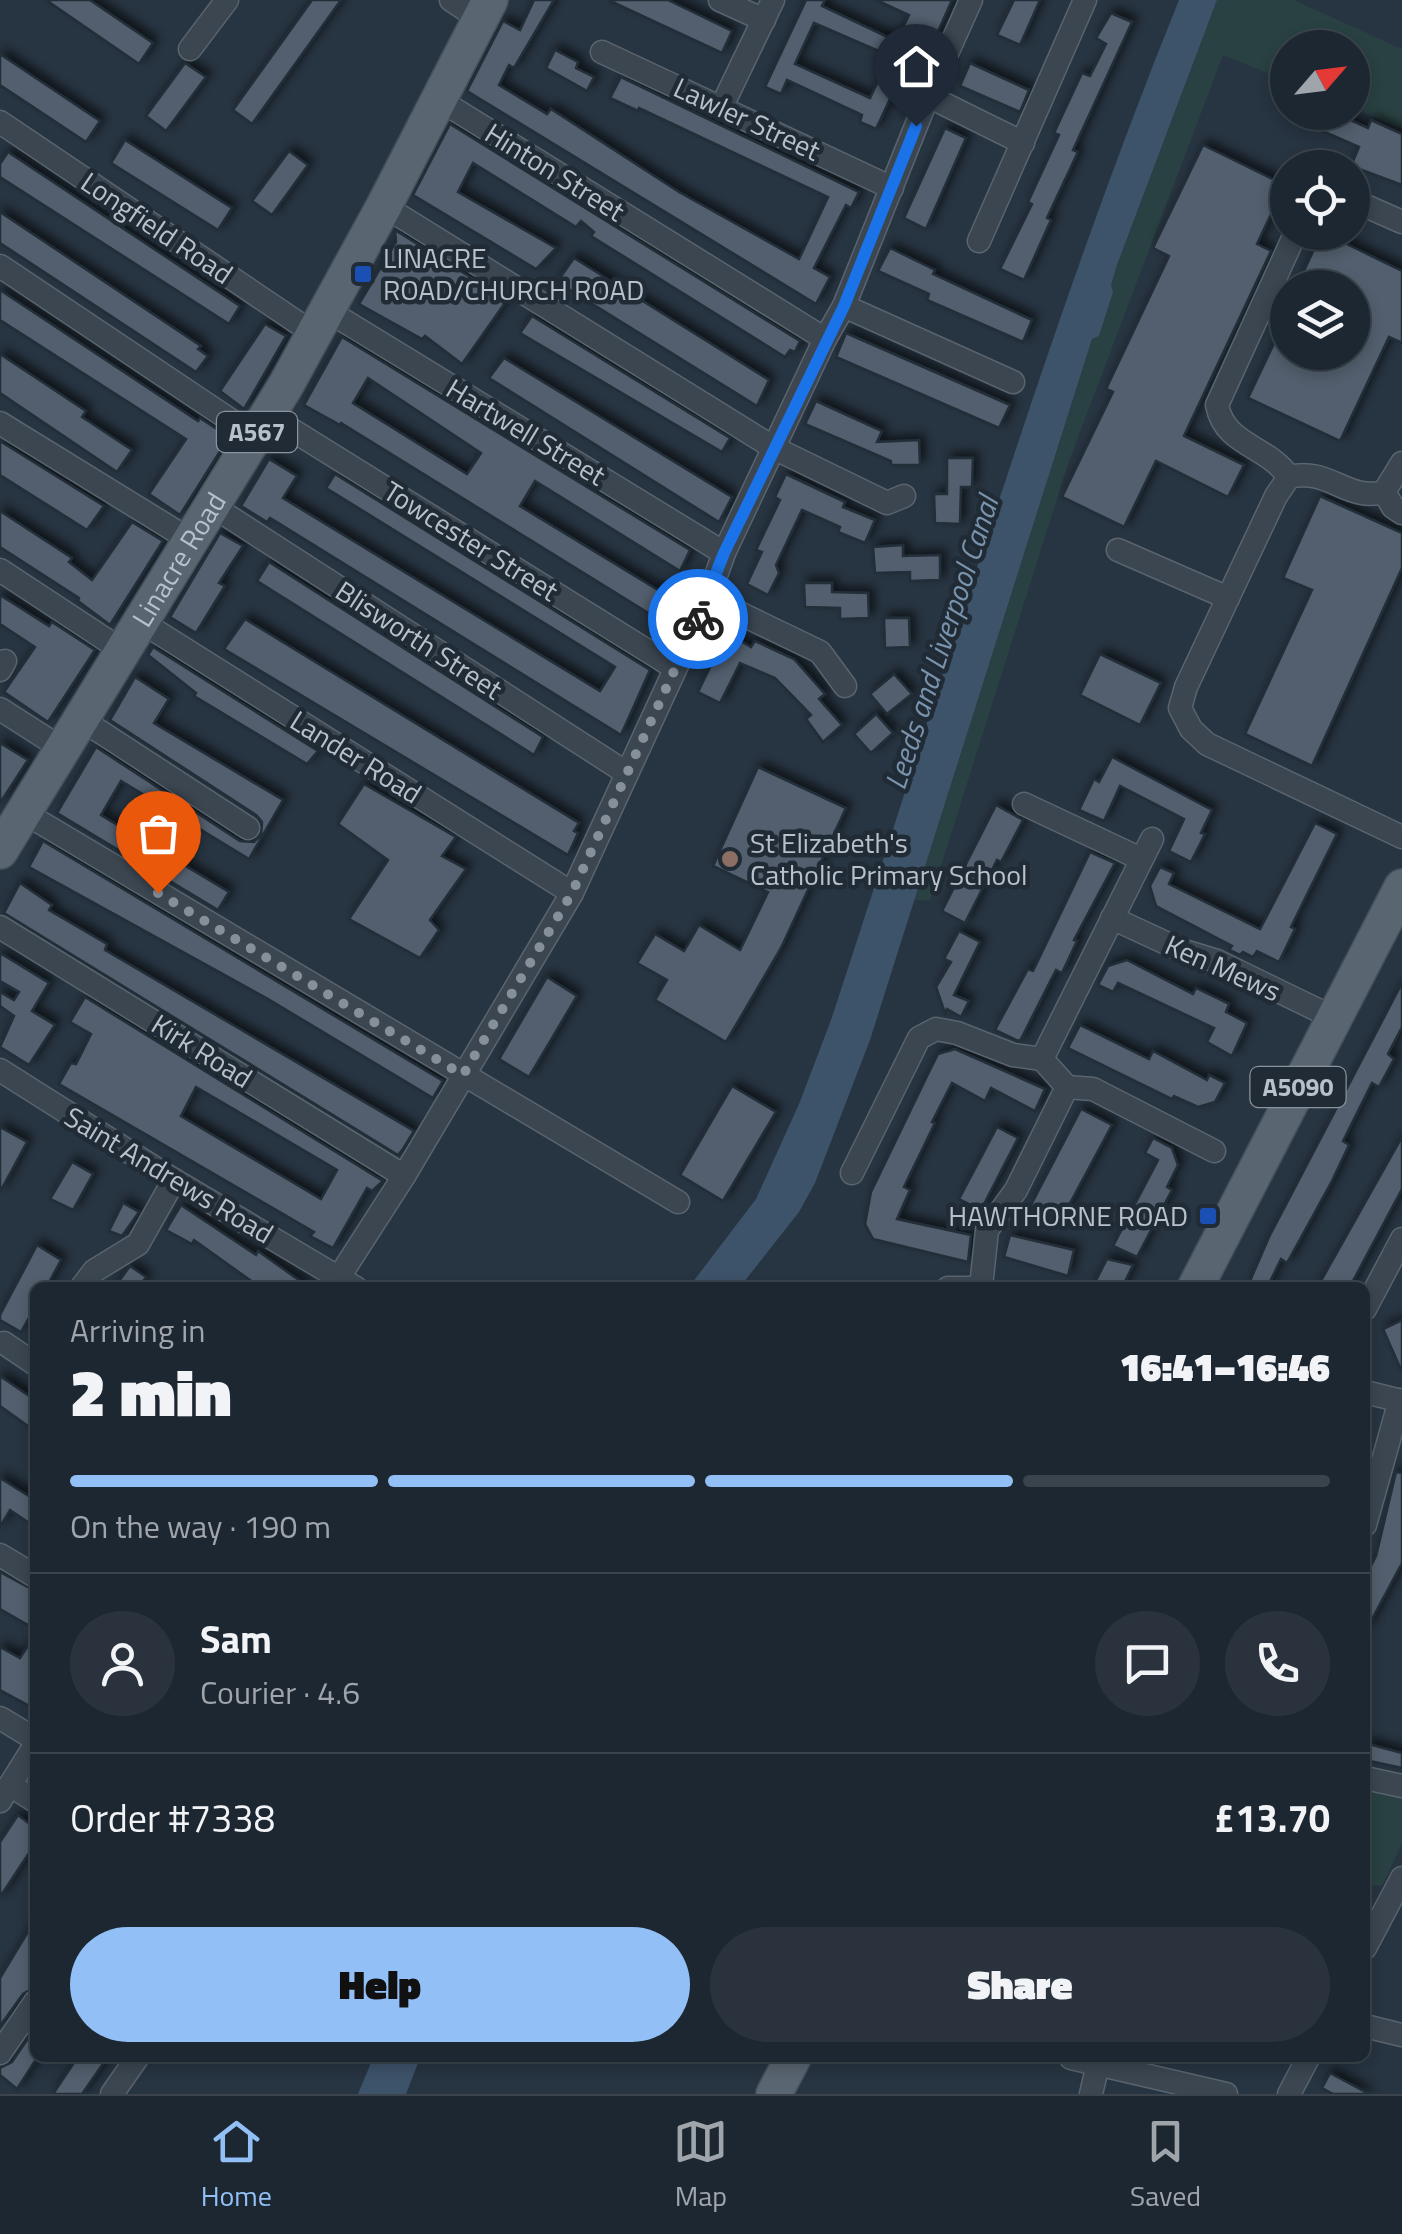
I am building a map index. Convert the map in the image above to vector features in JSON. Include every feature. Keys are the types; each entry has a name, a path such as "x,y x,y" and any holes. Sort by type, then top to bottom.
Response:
{"main road":[{"name":"Linacre Road","path":"8,832 190,540 214,508 321,322 438,98 474,6"},
{"name":"A5090","path":"1198,1282 1402,887"},
{"path":"774,2094 791,2062"}],"street":[{"path":"190,50 227,0"},
{"path":"720,0 768,10 722,106"},
{"path":"343,1282 572,893 708,598 724,553 844,306 928,96 972,0"},
{"path":"979,242 1085,0"},
{"name":"Lawler Street","path":"602,52 892,188"},
{"path":"928,96 1022,143"},
{"name":"Hinton Street","path":"438,98 825,339"},
{"name":"Longfield Road","path":"0,122 321,322"},
{"path":"384,206 774,448 888,503 904,496"},
{"path":"1370,208 1402,222"},
{"path":"1288,250 1217,405 1220,422 1234,436 1278,460 1289,477"},
{"name":"Towcester Street","path":"0,266 261,426 675,668"},
{"path":"844,306 1013,382"},
{"name":"Hartwell Street","path":"321,322 724,553"},
{"path":"0,423 190,540"},
{"path":"1402,463 1384,492 1368,496 1309,472 1289,477 1276,496 1186,687 1180,708 1191,728 1207,744 1402,837"},
{"path":"1384,492 1402,513"},
{"name":"Blisworth Street","path":"214,508 625,772"},
{"path":"1118,550 1228,598"},
{"name":"Lander Road","path":"0,570 131,636 572,893"},
{"path":"708,598 820,652 845,686"},
{"path":"0,709 70,733 248,828"},
{"path":"1024,804 1147,849 1042,1059"},
{"path":"8,832 463,1075 678,1202"},
{"name":"Ken Mews","path":"1112,918 1180,950 1217,962 1334,1018"},
{"name":"Kirk Road","path":"0,927 404,1176"},
{"path":"852,1172 919,1038 936,1029 1013,1055 1042,1059 1067,1087 1093,1089 1214,1151"},
{"name":"Saint Andrews Road","path":"0,1070 339,1282"},
{"path":"983,1282 987,1230 1016,1190 1067,1087"},
{"path":"86,1282 94,1271 138,1244 174,1180"},
{"path":"1370,1300 1402,1240"},
{"path":"4,1343 30,1360"},
{"path":"1370,1393 1401,1400 1370,1508"},
{"path":"0,1555 30,1573"},
{"path":"0,1718 30,1739"},
{"path":"30,1750 5,1793 30,1800"},
{"path":"1370,1779 1402,1786"},
{"path":"1370,1939 1402,1878"},
{"path":"0,2053 30,2009"},
{"path":"1370,2027 1402,2034"},
{"path":"112,2094 134,2062"},
{"path":"1289,2094 1306,2062"},
{"path":"1091,2094 1107,2063 1226,2094"}],"green space":[{"path":"1217,0 1294,0 1360,30 1270,30 1270,74 1223,55 1068,464 930,901 914,900 1092,339 1099,336 1113,292 1110,285"},
{"path":"1370,34 1402,49 1402,129 1370,115"},
{"path":"1370,1790 1402,1798 1402,1844 1382,1886 1370,1885"}],"water":[{"path":"1179,0 1217,0 1117,265 1099,336 1092,339 870,1040 815,1183 799,1212 744,1282 693,1282 756,1199 831,1020 1039,379"},
{"path":"371,2062 418,2062 406,2094 358,2094"}],"building":[{"path":"46,0 90,0 153,43 139,64"},
{"path":"312,0 341,0 252,124 233,110"},
{"path":"534,0 554,0 514,68 509,65 499,85 547,114 551,109 679,192 799,259 828,197 610,98 621,77 859,192 851,208 846,205 814,268 830,277 816,304 467,91 503,21 520,30"},
{"path":"608,0 668,0 732,31 722,53"},
{"path":"806,0 825,0 822,6 896,41 909,15 876,0 952,0 933,43 919,37 876,129 860,122 862,115 787,80 781,94 765,87","holes":["814,23 890,56 870,98 795,64"]},
{"path":"1014,0 1040,0 1020,45 997,35"},
{"path":"1111,13 1132,22 1073,150 1078,152 1024,280 1000,269 1032,204 1028,202 1059,135 1054,133 1082,73 1090,76 1106,44 1096,38"},
{"path":"555,50 578,62 576,68 594,77 587,91 546,68"},
{"path":"0,54 100,121 86,142 0,85"},
{"path":"185,63 206,77 166,131 146,116"},
{"path":"970,63 1029,90 1020,112 960,86"},
{"path":"1371,120 1402,134 1402,185 1370,173 1370,150 1358,150 1359,147 1320,130 1370,130"},
{"path":"450,124 800,341 795,352 790,350 785,357 591,236 594,232 581,221 576,227 473,163 458,192 556,248 536,269 413,195"},
{"path":"945,128 966,138 926,229 904,218"},
{"path":"125,140 232,208 218,230 111,163"},
{"path":"1203,145 1270,178 1270,217 1257,244 1271,251 1184,436 1244,465 1228,497 1156,461 1124,527 1062,497 1113,392 1106,389 1169,256 1153,248"},
{"path":"289,151 308,165 272,215 252,201"},
{"path":"8,152 240,306 229,324 0,177 0,164"},
{"path":"0,212 201,346 198,349 208,356 196,372 0,243"},
{"path":"395,230 507,300 462,364 425,336 422,339 359,304 396,242"},
{"path":"890,248 935,270 933,274 1032,320 1023,342 927,300 929,294 878,271"},
{"path":"1314,250 1359,250 1402,271 1402,343 1389,337 1340,441 1248,398 1270,352 1270,370 1370,370 1370,270 1304,270"},
{"path":"574,258 769,380 757,406 557,282"},
{"path":"0,290 198,421 200,418 229,437 180,515 149,494 186,439 0,320"},
{"path":"532,316 730,438 722,452 520,333"},
{"path":"265,324 286,336 244,409 220,391"},
{"path":"846,333 1010,405 999,428 836,357"},
{"path":"342,337 690,550 680,571 535,481 520,506 681,604 671,627 341,423 304,405","holes":["368,378 481,453 467,474 353,403"]},
{"path":"0,354 86,411 82,417 132,450 117,472 0,393"},
{"path":"504,358 732,497 719,522 489,378"},
{"path":"816,401 882,431 877,442 919,440 920,465 891,465 891,461 805,424"},
{"path":"0,441 104,506 87,530 0,475"},
{"path":"947,458 973,458 972,487 961,487 960,524 935,523 934,494 947,494"},
{"path":"269,459 297,476 283,498 600,691 615,667 326,488 335,474 650,670 621,735 270,518 267,522 241,506"},
{"path":"786,474 845,502 843,507 875,520 865,543 802,510 776,565 779,573 768,595 747,584 762,552 756,550 780,500 775,497"},
{"path":"1320,496 1402,533 1402,568 1312,766 1245,734 1312,590 1283,578"},
{"path":"0,511 72,558 69,562 92,580 132,522 163,541 110,625 79,598 0,547"},
{"path":"220,533 243,546 219,583 225,586 196,633 170,617"},
{"path":"903,545 903,556 940,555 940,580 910,581 910,572 875,573 873,547"},
{"path":"269,562 543,737 534,755 257,581"},
{"path":"804,583 832,583 832,592 868,593 869,618 840,619 840,608 805,607"},
{"path":"0,595 95,650 48,722 4,692 35,647 0,624"},
{"path":"884,618 909,618 910,647 885,648"},
{"path":"245,619 579,823 568,855 224,649"},
{"path":"718,627 751,647 755,641 794,659 825,694 819,699 842,725 823,742 806,719 811,715 775,678 740,663 720,703 698,692 717,653 708,651"},
{"path":"153,647 318,751 307,764 194,696 196,693 148,655"},
{"path":"1100,654 1161,683 1140,725 1080,695"},
{"path":"894,674 912,694 887,714 870,694"},
{"path":"135,677 169,699 154,723 283,800 249,859 121,781 101,815 229,892 218,910 57,813 96,747 240,841 254,842 261,835 262,822 256,815 110,720"},
{"path":"876,714 893,733 871,753 854,734"},
{"path":"0,743 28,760 0,803"},
{"path":"1112,757 1212,810 1191,862 1169,851 1184,819 1120,786 1104,821 1079,810 1094,779 1099,782"},
{"path":"758,767 846,808 781,948 726,1042 655,1000 667,980 637,963 655,934 684,951 699,925 740,950 768,892 713,866"},
{"path":"364,784 456,837 442,856 466,869 430,920 439,930 420,958 349,919 388,860 338,824"},
{"path":"996,805 1023,820 1001,862 997,860 965,923 942,911"},
{"path":"1315,823 1337,834 1291,927 1295,929 1279,962 1257,951 1253,957 1229,950 1232,946 1156,906 1150,886 1160,867 1174,873 1169,884 1260,929"},
{"path":"43,841 443,1081 433,1098 268,999 29,867"},
{"path":"1090,852 1115,863 1074,940 1077,941 1062,973 1056,970 1020,1041 1016,1040 995,1030 1028,969 1033,971"},
{"path":"20,883 52,905 49,910 107,944 105,950 414,1131 403,1149 398,1155 4,913"},
{"path":"959,931 980,942 954,995 969,1001 961,1017 947,1009 945,1013 936,987 951,962 944,959"},
{"path":"0,953 49,983 32,1011 55,1025 29,1065 0,1047 14,1016 0,1006 0,992 14,1000 19,992 0,981"},
{"path":"1127,960 1193,994 1196,988 1229,1004 1226,1012 1247,1023 1232,1056 1207,1042 1214,1028 1118,983 1113,992 1098,985 1108,966"},
{"path":"547,977 577,996 529,1077 499,1059"},
{"path":"1402,983 1402,1027 1388,1054 1394,1059 1379,1087 1372,1083 1343,1141 1349,1145 1332,1181 1287,1263 1281,1259 1270,1282 1250,1282 1269,1237"},
{"path":"85,997 383,1181 372,1191 367,1188 333,1248 310,1236 314,1232 59,1084 71,1063 76,1064 91,1034 70,1022","holes":["196,1087 337,1170 321,1199 181,1116"]},
{"path":"1080,1025 1149,1059 1153,1051 1207,1080 1209,1075 1225,1083 1215,1102 1198,1107 1174,1096 1172,1099 1068,1048"},
{"path":"955,1049 1045,1089 1035,1111 991,1088 985,1101 952,1083 932,1122 935,1123 904,1187 910,1190 897,1219 971,1235 968,1262 873,1239 865,1224 871,1192 938,1054"},
{"path":"732,1086 776,1112 723,1201 680,1175"},
{"path":"1081,1109 1112,1125 1061,1220 1031,1205"},
{"path":"0,1127 27,1142 0,1192"},
{"path":"997,1127 1018,1138 981,1210 959,1199"},
{"path":"1402,1137 1402,1189 1352,1282 1320,1282"},
{"path":"1153,1138 1172,1148 1178,1165 1167,1187 1172,1190 1137,1257 1113,1246 1158,1160 1145,1153"},
{"path":"72,1162 93,1174 73,1210 50,1199"},
{"path":"123,1203 139,1212 122,1236 109,1231"},
{"path":"181,1205 302,1282 253,1282 194,1240 192,1244 166,1230"},
{"path":"1010,1235 1074,1250 1068,1276 1004,1257"},
{"path":"37,1245 61,1260 49,1282 30,1282 30,1316 21,1332 0,1320"},
{"path":"1107,1259 1133,1265 1125,1282 1095,1282"},
{"path":"130,1266 146,1277 143,1282 118,1282"},
{"path":"1402,1320 1402,1372 1383,1329"},
{"path":"0,1376 30,1397 30,1427 0,1406"},
{"path":"1396,1472 1402,1473 1402,1563 1370,1623 1370,1567"},
{"path":"0,1478 30,1497 30,1524 10,1510 0,1527"},
{"path":"0,1572 30,1588 30,1626 0,1609"},
{"path":"30,1643 30,1706 0,1690 0,1647 20,1658"},
{"path":"1370,1744 1402,1753 1402,1768 1370,1761"},
{"path":"18,1815 30,1824 30,1852 0,1897 0,1842"},
{"path":"30,1928 30,1990 0,2026 0,1978"},
{"path":"30,2035 30,2062 34,2062 17,2089 0,2075 0,2068 12,2062"},
{"path":"74,2062 104,2062 82,2094 53,2094"},
{"path":"1330,2073 1369,2094 1333,2094 1322,2088"}],"way so far":[{"path":"158,893 463,1075 572,893 698,619"}],"place":[{"name":"LINACRE ROAD/CHURCH ROAD","path":"363,274"},
{"name":"St Elizabeth's Catholic Primary School","path":"730,859"},
{"name":"HAWTHORNE ROAD","path":"1208,1216"}],"route":[{"path":"698,619 724,553 844,306 916,126"}],"water label":[{"name":"Leeds and Liverpool Canal","path":"942,643"}]}
